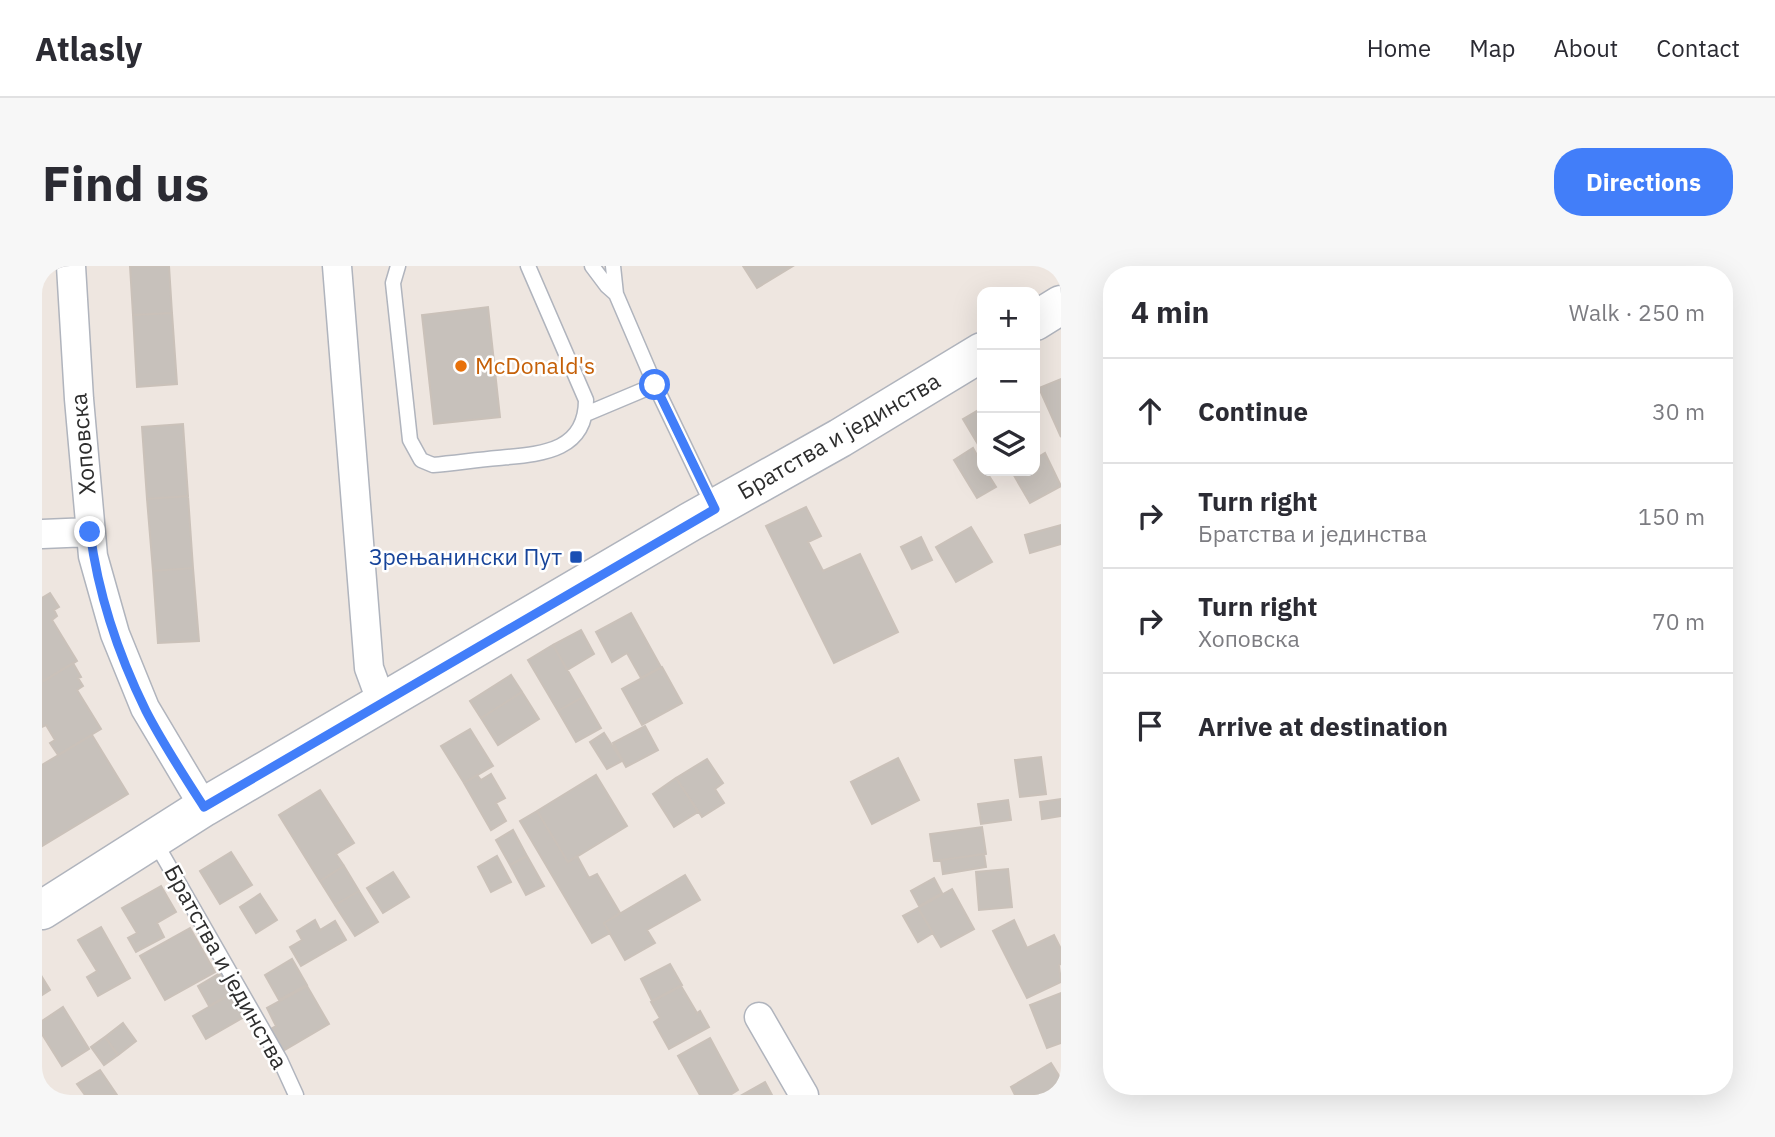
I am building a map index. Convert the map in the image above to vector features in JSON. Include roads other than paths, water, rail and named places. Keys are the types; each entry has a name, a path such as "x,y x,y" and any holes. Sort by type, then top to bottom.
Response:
{"street":[{"name":"Хоповска","path":"71,266 93,556 115,634 145,708 204,807"},
{"path":"337,266 369,668 376,687 386,701"},
{"path":"1040,318 1061,305"},
{"name":"Братства и јединства","path":"42,909 204,807 840,438 977,355"},
{"path":"42,534 90,532"},
{"path":"759,1017 804,1095"}],"lane":[{"path":"398,266 393,283 410,440 421,460 433,465 545,453 572,439 583,424 586,400 528,266"},
{"path":"592,266 616,294"},
{"path":"614,266 616,294 655,385 715,509"},
{"path":"586,414 655,385"},
{"name":"Братства и јединства","path":"154,840 280,1060 296,1095"}],"place":[{"name":"McDonald's","path":"461,366"},
{"name":"Зрењанински Пут","path":"576,557"}]}
